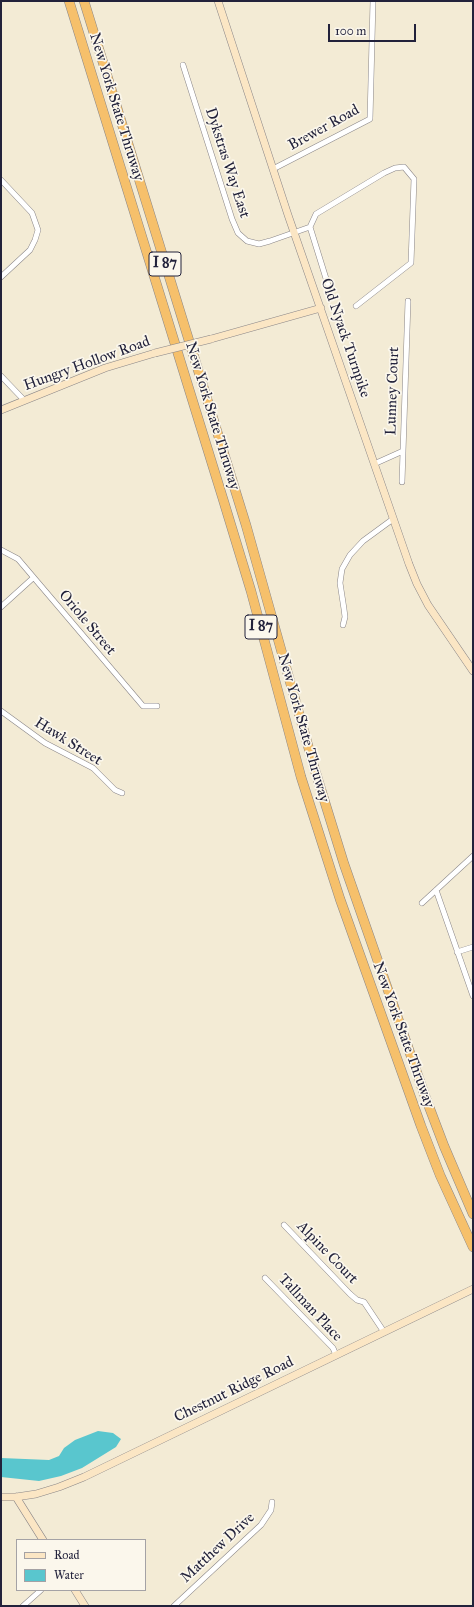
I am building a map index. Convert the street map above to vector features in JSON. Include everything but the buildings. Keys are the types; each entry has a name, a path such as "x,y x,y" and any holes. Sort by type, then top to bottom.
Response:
{"highway":[{"name":"New York State Thruway","path":"69,1 251,591 301,777 340,899 440,1176 473,1247"},
{"name":"New York State Thruway","path":"84,1 246,525 314,767 342,858 420,1083 444,1146 473,1214"}],"street":[{"name":"Old Nyack Turnpike","path":"218,1 294,232 393,519 417,584 428,605 473,672"},
{"name":"Brewer Road","path":"273,169 370,119 373,1"},
{"name":"Dykstras Way East","path":"183,65 232,219 238,233 247,241 259,244 270,242 310,227"},
{"path":"328,285 310,227 316,214 384,173 395,168 404,167 414,179 411,263 356,306"},
{"path":"1,180 32,213 38,230 30,250 1,277"},
{"name":"Lunney Court","path":"402,482 408,300"},
{"name":"Hungry Hollow Road","path":"1,410 118,364 155,353 211,340 321,308"},
{"path":"1,376 24,400"},
{"path":"374,464 403,451"},
{"path":"343,625 345,617 340,583 342,569 350,555 363,541 393,519"},
{"name":"Oriole Street","path":"1,550 18,559 143,706 157,706"},
{"path":"1,607 33,578"},
{"name":"Hawk Street","path":"1,711 46,743 93,768 115,790 122,793"},
{"path":"422,903 473,856"},
{"path":"436,890 473,996"},
{"path":"457,952 473,947"},
{"name":"Alpine Court","path":"284,1225 350,1294 357,1300 364,1302 384,1332"},
{"name":"Tallman Place","path":"265,1278 333,1348 336,1355"},
{"name":"Chestnut Ridge Road","path":"1,1497 16,1497 36,1494 84,1477 473,1288"},
{"path":"16,1497 42,1539"},
{"name":"Matthew Drive","path":"174,1606 261,1525 271,1510 272,1502"},
{"path":"23,1606 40,1591"},
{"path":"76,1591 85,1606"}],"water":[{"path":"98,1431 113,1433 121,1439 116,1447 82,1468 61,1476 39,1481 1,1477 1,1458 49,1460 59,1456 64,1448 75,1440"}]}
